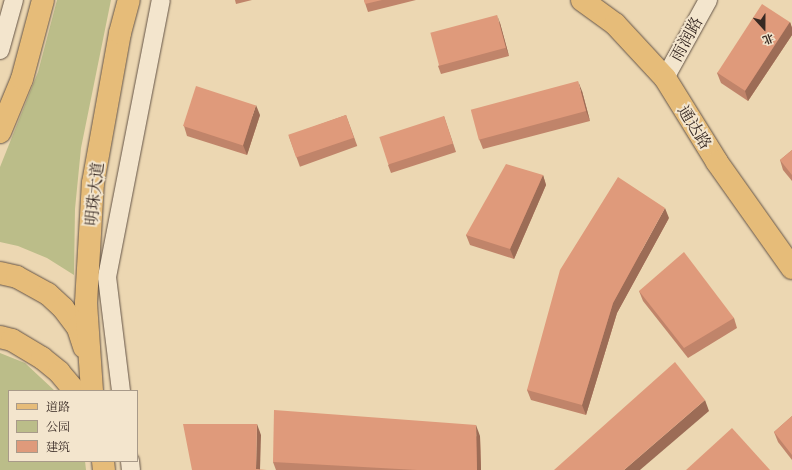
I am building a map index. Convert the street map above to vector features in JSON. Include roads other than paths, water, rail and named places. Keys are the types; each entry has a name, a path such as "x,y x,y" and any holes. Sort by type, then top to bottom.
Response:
{"main road":[{"path":"0,132 22,79 43,0"},
{"name":"明珠大道","path":"92,390 88,359 86,304 93,183 120,33 129,0"},
{"name":"通达路","path":"582,0 615,24 665,78 717,162 792,268"},
{"path":"0,273 31,283 63,308 78,328 88,359"},
{"path":"0,337 12,340 42,358 59,372 74,390"}],"street":[{"path":"0,50 14,0"},
{"path":"121,390 107,277 161,0"},
{"name":"雨润路","path":"665,78 708,0"}]}
